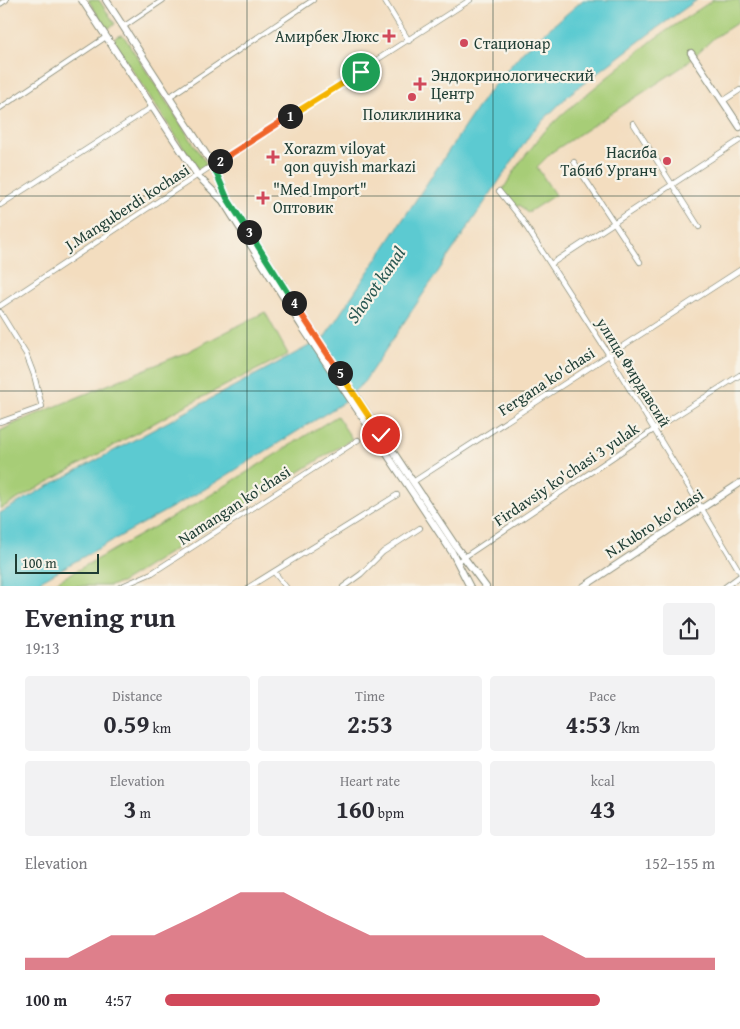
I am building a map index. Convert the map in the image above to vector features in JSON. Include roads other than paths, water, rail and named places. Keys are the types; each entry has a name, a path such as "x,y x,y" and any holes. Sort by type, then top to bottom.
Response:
{"main road":[{"path":"82,0 198,176 223,201 452,552 470,586"},
{"path":"106,0 213,165 227,198 303,323"},
{"path":"691,53 740,127"},
{"path":"378,437 486,586"},
{"name":"N.Kubro ko'chasi","path":"583,586 740,484"}],"street":[{"path":"0,4 6,0"},
{"path":"123,27 163,0"},
{"path":"169,97 313,0"},
{"path":"384,0 408,41"},
{"name":"J.Manguberdi kochasi","path":"0,306 213,165 470,0"},
{"path":"0,108 106,37"},
{"path":"723,101 740,90"},
{"path":"0,205 152,107"},
{"path":"633,123 699,227"},
{"path":"551,264 740,140"},
{"path":"574,162 640,262"},
{"name":"улица Фирдавсий","path":"498,191 520,217 609,355 740,572"},
{"name":"Fergana ko'chasi","path":"416,480 740,270"},
{"path":"0,312 26,354 34,375 42,407 0,422"},
{"name":"Firdavsiy ko'chasi 3 yulak","path":"457,562 740,375"},
{"name":"Namangan ko'chasi","path":"120,586 152,573 358,440"},
{"path":"249,586 397,495"},
{"path":"343,586 361,574 383,552 420,528"},
{"path":"274,572 286,586"},
{"path":"725,586 740,576"}],"water":[{"name":"Shovot kanal","path":"583,0 697,0 571,93 534,129 364,382 341,404 205,489 31,586 0,586 0,513 324,338 485,96 524,50"}],"place":[{"name":"Амирбек Люкс","path":"389,36"},
{"name":"Стационар","path":"464,43"},
{"name":"Эндокринологический Центр","path":"420,84"},
{"name":"Поликлиника","path":"412,97"},
{"name":"Xorazm viloyat qon quyish markazi","path":"273,157"},
{"name":"Насиба Табиб Урганч","path":"667,161"},
{"name":"\"Med Import\" Оптовик","path":"263,198"}]}
